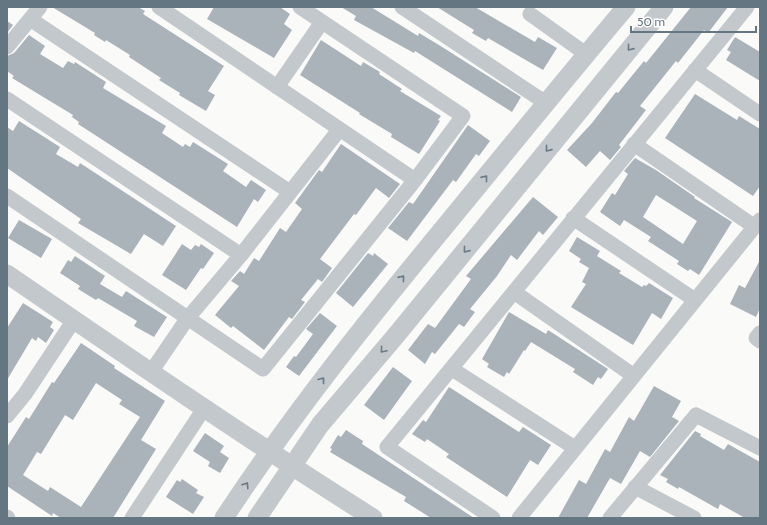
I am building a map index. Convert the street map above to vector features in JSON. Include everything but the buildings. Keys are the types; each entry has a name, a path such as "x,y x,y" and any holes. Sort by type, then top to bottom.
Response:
{"street":[{"path":"7,47 40,7"},
{"path":"159,7 414,180"},
{"path":"7,196 187,319 264,369 463,116 300,7"},
{"path":"402,7 546,103"},
{"path":"224,518 268,452 401,280 626,7"},
{"path":"257,518 320,425 398,333 664,7"},
{"path":"493,518 387,447 747,7"},
{"path":"528,9 586,54"},
{"path":"30,19 290,192"},
{"path":"277,87 322,22"},
{"path":"695,70 760,114"},
{"path":"7,99 241,255"},
{"path":"151,372 187,319 241,255 339,130"},
{"path":"519,518 757,223 634,144"},
{"path":"573,218 695,300"},
{"path":"7,274 205,407 268,452 373,518"},
{"path":"514,292 634,376"},
{"path":"10,407 25,394 74,320"},
{"path":"760,333 756,338 760,340"},
{"path":"452,369 575,448"},
{"path":"132,518 205,407"},
{"path":"610,518 696,414 760,448"},
{"path":"635,487 694,518"}]}
